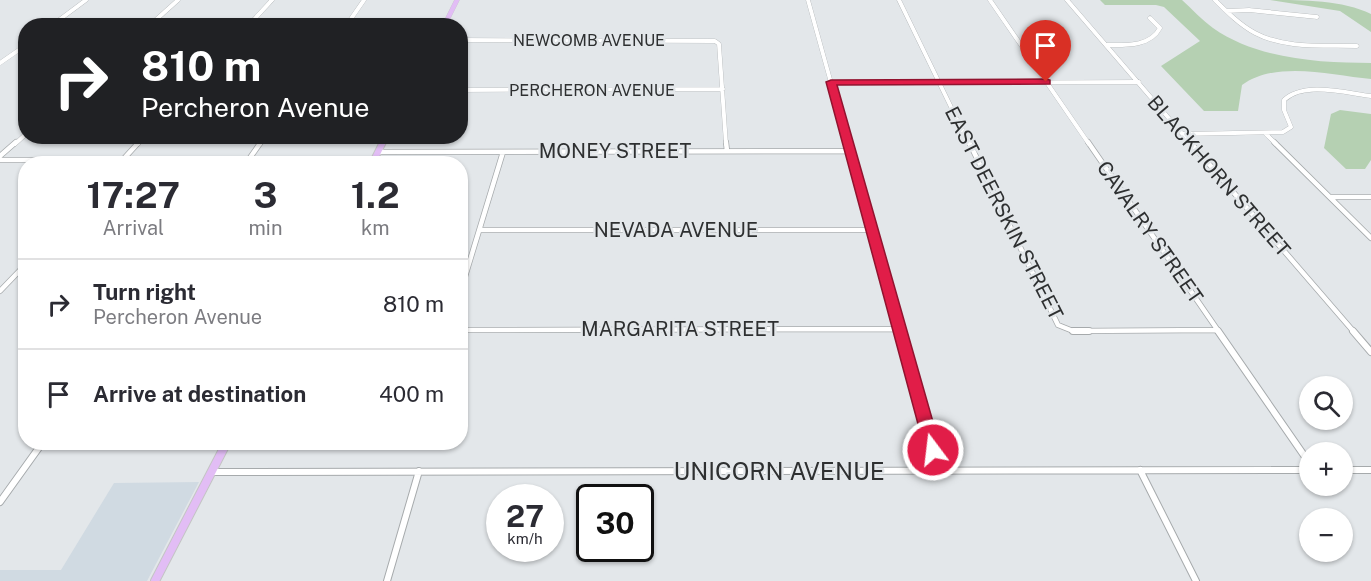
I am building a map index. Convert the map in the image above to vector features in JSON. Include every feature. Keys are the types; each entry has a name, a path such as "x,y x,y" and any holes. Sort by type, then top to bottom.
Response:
{"main road":[{"path":"448,18 457,0"},
{"path":"376,156 382,144"},
{"path":"155,581 223,450"}],"street":[{"path":"62,18 86,0"},
{"path":"158,18 178,0"},
{"path":"255,18 272,0"},
{"path":"352,18 364,0"},
{"path":"808,0 939,471"},
{"name":"EAST DEERSKIN STREET","path":"899,0 1055,321 1063,328 1073,331 1218,330"},
{"name":"CAVALRY STREET","path":"990,0 1299,448"},
{"name":"BLACKHORN STREET","path":"1067,0 1371,352"},
{"path":"1215,0 1252,32 1264,37 1314,45 1357,46"},
{"path":"1227,10 1317,16"},
{"path":"1107,45 1131,44 1155,36 1160,28 1150,18"},
{"name":"NEWCOMB AVENUE","path":"468,40 717,41 720,44 723,89"},
{"path":"0,63 18,51"},
{"path":"831,82 1139,82"},
{"path":"723,89 727,151"},
{"name":"PERCHERON AVENUE","path":"468,90 723,89"},
{"path":"1183,134 1283,132 1290,129 1284,102 1290,95 1325,91 1371,96"},
{"path":"1266,134 1371,238"},
{"path":"0,158 18,141"},
{"path":"127,156 138,144"},
{"name":"MONEY STREET","path":"378,152 851,151"},
{"path":"468,268 504,152"},
{"path":"0,158 18,159"},
{"path":"1330,197 1371,198"},
{"name":"NEVADA AVENUE","path":"480,231 873,230"},
{"path":"0,291 18,272"},
{"name":"MARGARITA STREET","path":"468,330 900,329"},
{"path":"0,502 38,450"},
{"path":"1140,470 1196,581"},
{"name":"UNICORN AVENUE","path":"212,472 1299,470"},
{"path":"1353,470 1371,470"},
{"path":"387,581 419,471"}],"shaded area":[{"path":"199,482 147,581 0,581 0,570 61,570 114,483"}],"green space":[{"path":"1100,0 1182,0 1213,28 1249,47 1310,60 1371,63 1371,79 1305,71 1271,73 1256,77 1242,85 1238,111 1204,111 1161,66 1200,41 1164,7 1105,5"},
{"path":"1270,0 1322,2 1360,9 1371,14 1371,32 1340,11"},
{"path":"1340,110 1371,114 1371,160 1365,169 1346,169 1324,148 1331,114"}],"route":[{"path":"933,450 831,82 1046,82"}]}
